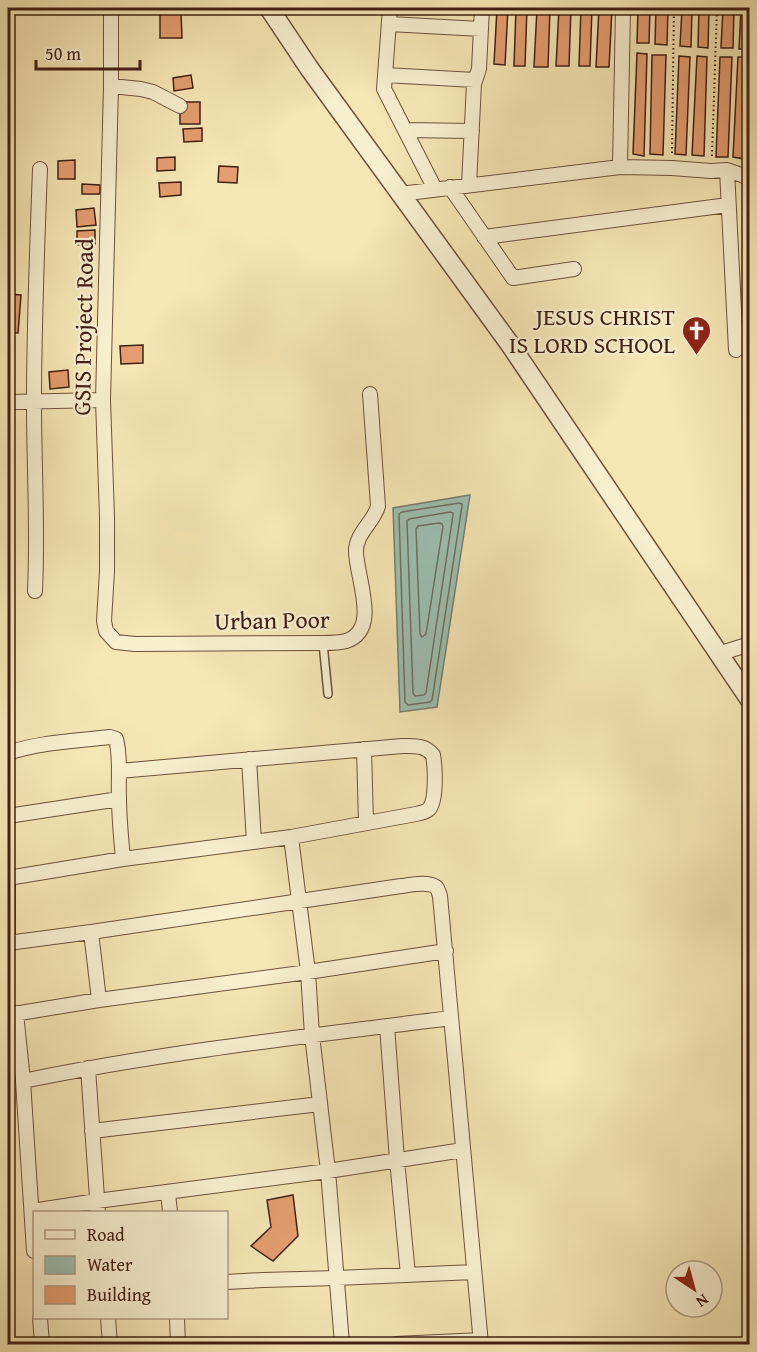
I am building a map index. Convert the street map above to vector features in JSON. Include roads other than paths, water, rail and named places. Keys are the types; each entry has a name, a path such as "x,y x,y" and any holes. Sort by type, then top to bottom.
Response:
{"street":[{"name":"GSIS Project Road","path":"111,8 103,400 107,517 104,621 106,631 116,642"},
{"path":"269,8 309,68 508,343 750,700"},
{"path":"390,8 384,89 435,189"},
{"path":"469,185 474,84 479,69 482,8"},
{"path":"620,167 623,8"},
{"path":"389,24 481,29"},
{"path":"386,75 475,80"},
{"path":"111,86 153,92 180,106"},
{"path":"406,130 472,131"},
{"path":"400,194 620,167 727,170 750,178"},
{"path":"36,591 34,402 40,169"},
{"path":"727,170 736,350"},
{"path":"450,187 513,278 574,269"},
{"path":"484,237 728,205"},
{"name":"Urban Poor","path":"116,642 135,644 323,643 347,640 358,635 364,624 365,612 356,551 358,540 376,514 378,506 370,394"},
{"path":"8,402 103,400"},
{"path":"718,654 750,644"},
{"path":"8,753 29,747 110,737 116,739 123,859"},
{"path":"119,771 419,746 431,752 434,759 432,804 426,811 416,814 291,837 123,859 8,878 8,942 91,932 401,886 419,884 437,888 440,896 446,951 450,1018 481,1342 396,1344"},
{"path":"364,750 366,823"},
{"path":"249,759 254,842"},
{"path":"8,816 119,799"},
{"path":"291,837 308,972 312,1035 338,1278 342,1344"},
{"path":"91,932 99,1000"},
{"path":"33,1231 23,1081 12,1014 446,951"},
{"path":"23,1081 88,1068 312,1035 450,1018"},
{"path":"387,1026 408,1275"},
{"path":"88,1068 98,1207"},
{"path":"92,1131 320,1104"},
{"path":"32,1211 98,1207 168,1193 462,1150"},
{"path":"168,1193 170,1211"},
{"path":"228,1282 474,1272"},
{"path":"39,1319 42,1344"},
{"path":"108,1319 110,1344"},
{"path":"177,1319 178,1344"}],"lane":[{"path":"323,643 328,694"}],"water":[{"path":"470,495 437,707 400,712 393,508"}],"place":[{"name":"JESUS CHRIST IS LORD SCHOOL","path":"696,356"}]}
